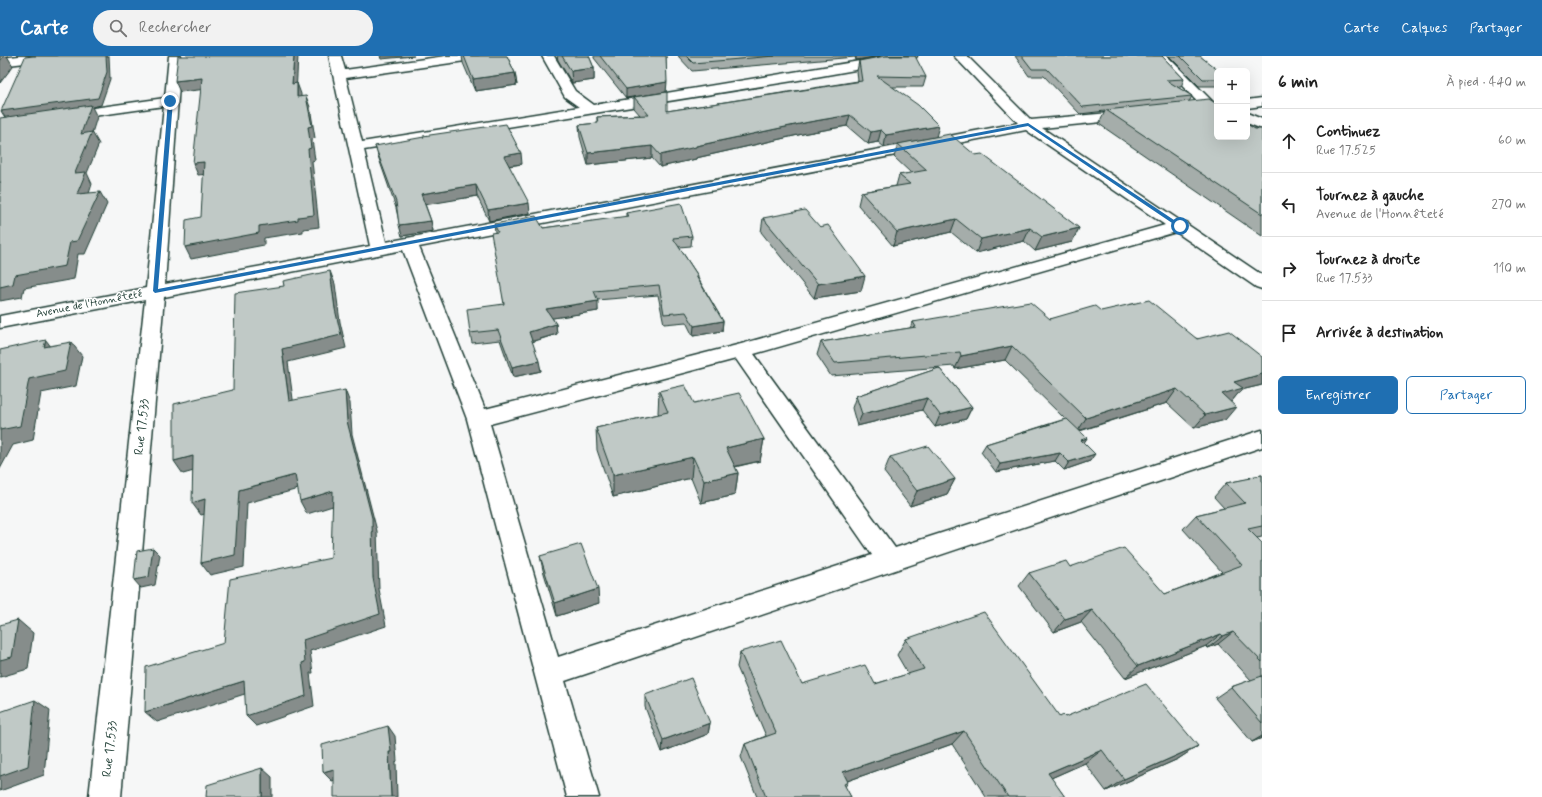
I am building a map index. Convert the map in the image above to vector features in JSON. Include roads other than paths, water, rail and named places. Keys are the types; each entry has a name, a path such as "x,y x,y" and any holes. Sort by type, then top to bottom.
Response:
{"street":[{"path":"0,62 50,56"},
{"name":"Rue 17.533","path":"105,797 155,291 175,56"},
{"path":"334,56 357,147 379,248"},
{"path":"340,76 472,56"},
{"path":"548,56 570,94 591,109"},
{"path":"357,147 911,56"},
{"path":"960,56 1028,125 1180,226 1262,283"},
{"path":"1160,56 1213,107"},
{"path":"54,117 170,101"},
{"path":"1250,104 1262,102"},
{"path":"1194,109 1213,107"},
{"name":"Avenue de l'Honnêteté","path":"0,322 379,248 1028,125 1147,113"},
{"path":"1250,119 1262,125"},
{"path":"478,419 741,351 1180,226"},
{"path":"409,243 478,419 583,797"},
{"path":"741,351 890,561"},
{"path":"549,673 1262,438"}]}
